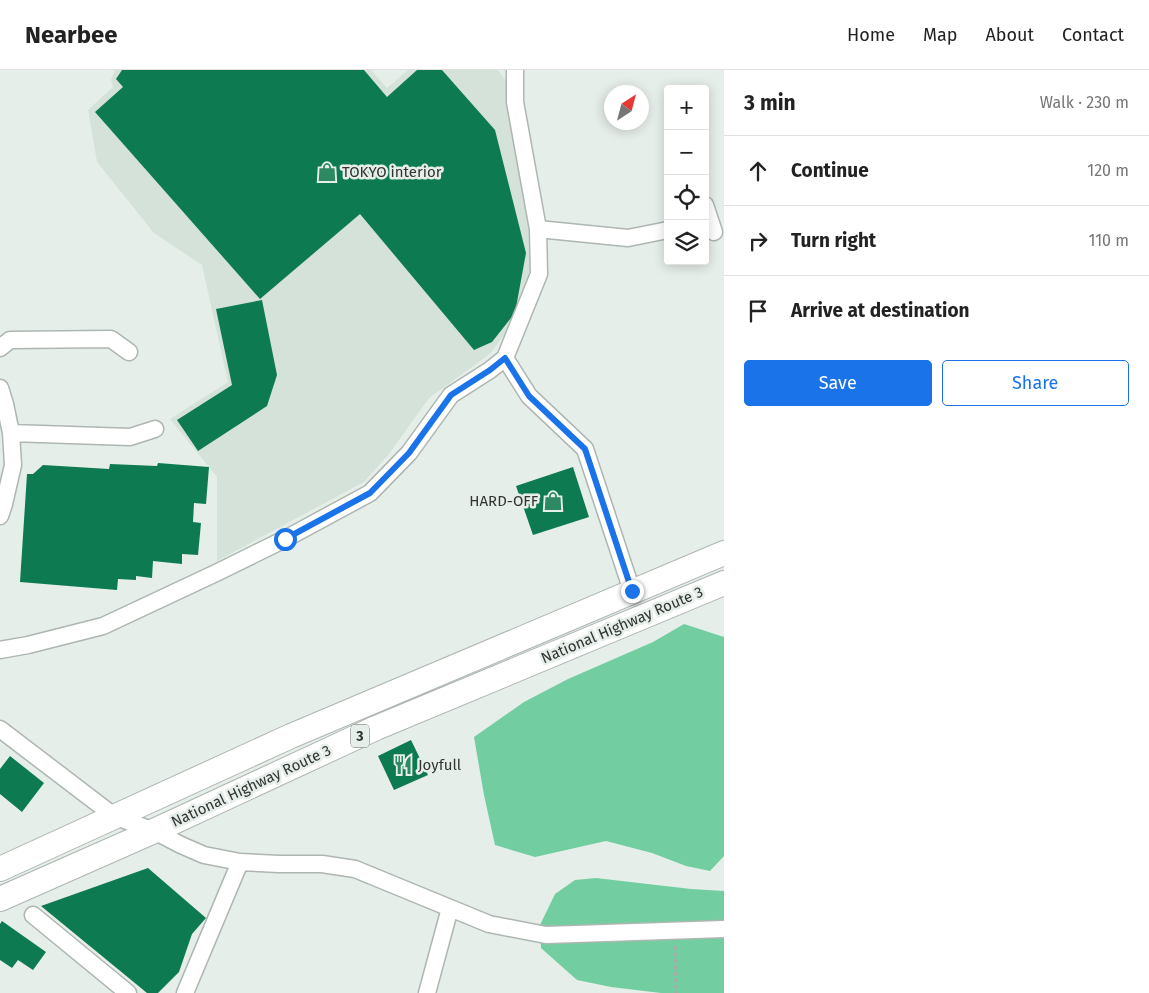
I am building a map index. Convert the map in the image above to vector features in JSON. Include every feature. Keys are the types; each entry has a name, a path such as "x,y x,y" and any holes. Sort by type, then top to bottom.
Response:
{"highway":[{"name":"National Highway Route 3","path":"0,869 291,736 724,552"},
{"name":"National Highway Route 3","path":"0,899 154,831 376,728 724,583"}],"street":[{"path":"0,650 103,626 242,561 370,493 409,453 451,395 505,358 539,274 538,229 515,102 515,70"},
{"path":"709,217 714,232"},
{"path":"538,229 628,238 664,231"},
{"path":"0,348 10,340 111,339 129,352"},
{"path":"505,358 529,396 585,449 632,591"},
{"path":"0,388 6,404 11,433 13,465 0,516"},
{"path":"11,433 130,437 155,429"},
{"path":"0,729 114,816 154,831 204,855 240,862 322,864 355,869 490,924 546,936 724,929"},
{"path":"185,993 240,862"},
{"path":"426,993 450,908"},
{"path":"32,915 128,993"}],"path":[{"path":"675,930 676,993"}],"shaded area":[{"path":"115,70 371,70 387,88 408,70 498,70 506,81 532,233 529,280 515,320 490,354 429,398 389,454 364,482 217,561 217,477 170,419 228,382 202,265 154,233 97,162 88,110 113,87 111,80"}],"green space":[{"path":"684,624 724,637 724,856 710,871 686,866 652,853 606,841 535,857 495,845 474,737 524,702 568,679 653,642"},
{"path":"596,878 724,891 724,993 661,993 611,987 577,980 541,948 540,925 555,894 575,880"}],"building":[{"name":"TOKYO interior","path":"122,70 364,70 387,97 417,70 442,70 495,130 526,253 515,313 492,342 474,350 360,214 260,299 95,112 123,87 116,79"},
{"path":"262,300 277,375 267,406 198,451 177,420 232,385 216,309"},
{"path":"158,463 209,467 206,504 194,503 193,522 201,523 198,555 182,554 182,564 153,561 152,578 136,576 136,580 118,579 117,590 20,582 27,474 33,474 43,465 109,469 110,464 157,466"},
{"name":"HARD-OFF","path":"573,467 589,517 533,535 516,486"},
{"name":"Joyfull","path":"411,740 428,775 394,790 378,756"},
{"path":"10,756 44,783 22,812 0,794 0,769"},
{"path":"148,868 206,918 192,934 179,972 158,993 147,993 41,906"},
{"path":"2,921 46,952 33,970 18,960 12,968 0,960 0,924"}],"place":[{"name":"TOKYO interior","path":"327,172"},
{"name":"HARD-OFF","path":"553,501"},
{"name":"Joyfull","path":"403,765"}],"route":[{"path":"285,539 370,493 409,453 451,395 505,358 529,396 585,449 632,591"}]}
